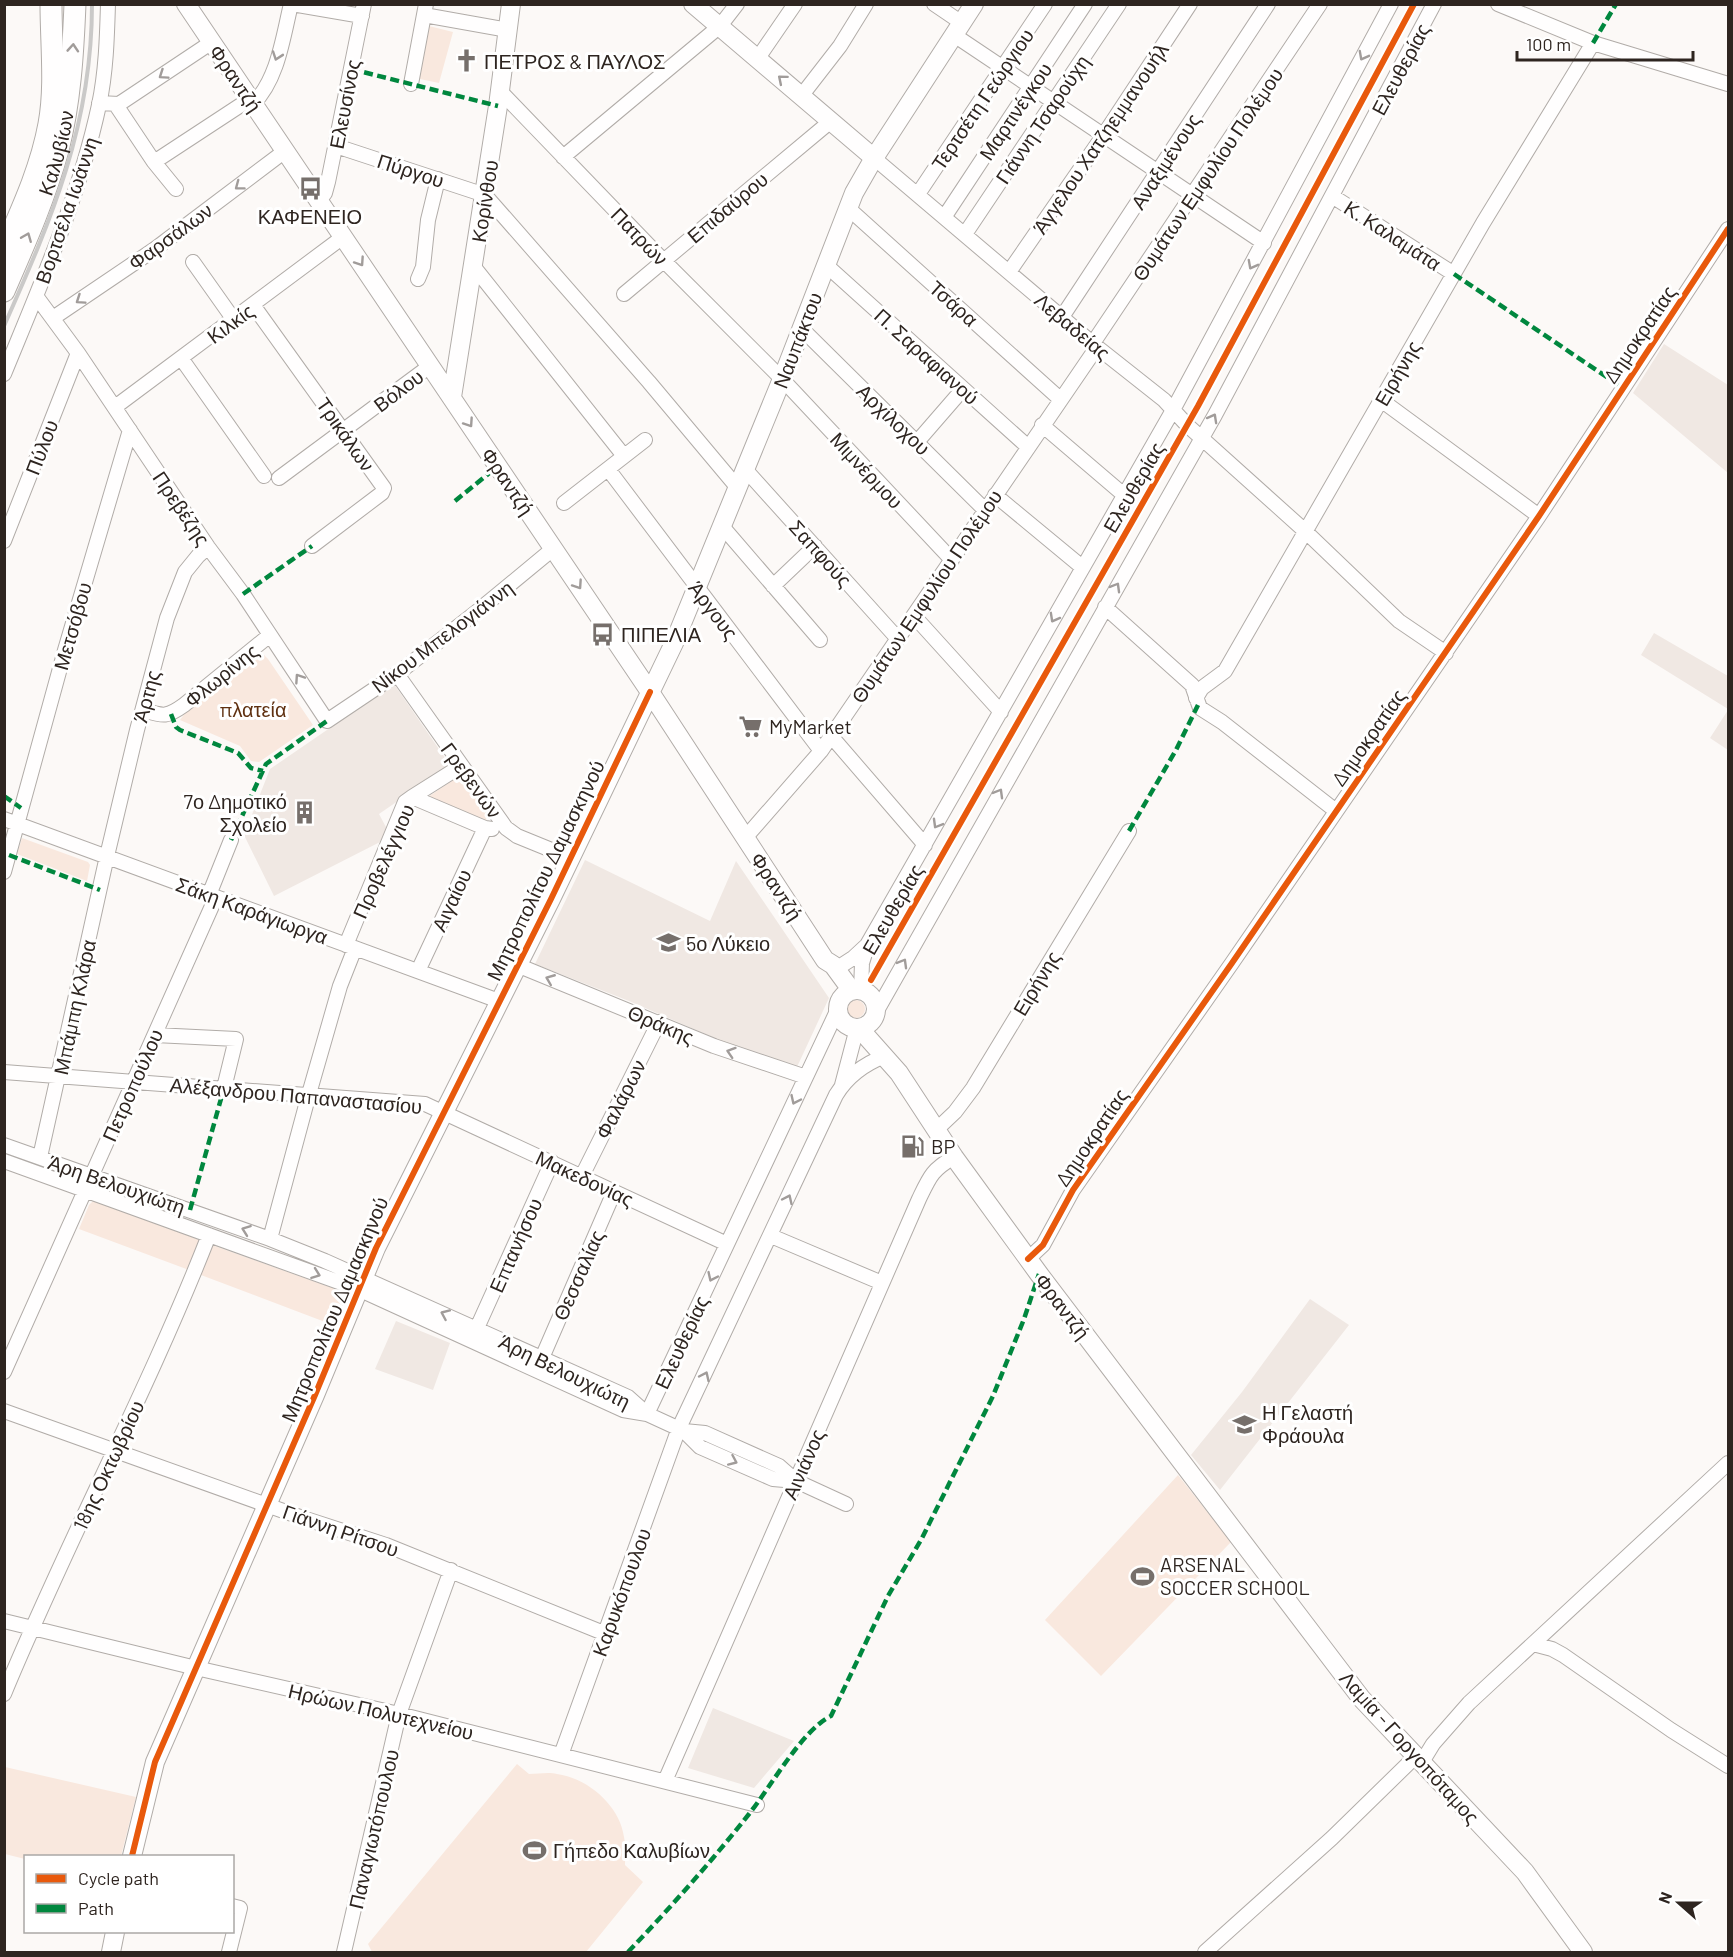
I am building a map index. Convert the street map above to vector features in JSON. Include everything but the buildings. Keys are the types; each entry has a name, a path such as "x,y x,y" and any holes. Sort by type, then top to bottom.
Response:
{"main road":[{"name":"Καλυβίων","path":"4,250 36,173 49,124 52,98 51,4"},
{"name":"Καλυβίων","path":"4,291 41,201 58,152 68,94 75,4"},
{"name":"Φραντζή","path":"186,4 650,692 830,965 824,966 827,975 848,997"},
{"name":"Κορίνθου","path":"452,398 485,195 511,4"},
{"name":"Λεβαδείας","path":"693,4 874,158"},
{"name":"Ναυπάκτου","path":"650,692 674,643 782,379 848,207 874,158 974,4"},
{"name":"Μητροπολίτου Δαμασκηνού","path":"132,1855 153,1768 342,1333 386,1226 571,858 650,692"},
{"path":"869,994 874,1001 866,1022 850,1027 842,1021 848,997 869,994"},
{"name":"Φραντζή","path":"866,1022 892,1051 890,1061 954,1157 1028,1259 1241,1539"},
{"name":"Λαμία - Γοργοπόταμος","path":"1241,1539 1361,1698 1525,1872 1580,1951"},
{"path":"111,1953 116,1933"}],"street":[{"name":"Βορτσέλα Ιωάννη","path":"4,374 79,180 99,103 106,48 108,4"},
{"path":"154,162 263,92 281,46 292,4 363,10"},
{"path":"564,156 720,26 737,4"},
{"path":"758,58 795,4"},
{"path":"802,95 840,46 866,4"},
{"path":"934,4 958,29 1003,68 1264,243"},
{"name":"Τερτσέτη Γεώργιου","path":"918,194 1045,4"},
{"name":"Μαρτινέγκου","path":"945,216 1085,4"},
{"name":"Γιάννη Τσαρούχη","path":"965,234 1119,4"},
{"name":"Άγγελου Χατζηεμμανουήλ","path":"1009,272 1190,4"},
{"name":"Αναξιμένους","path":"1062,318 1268,4"},
{"name":"Θυμάτων Εμφυλίου Πολέμου","path":"745,838 821,751 996,495 1320,4"},
{"name":"Ελευθερίας","path":"830,965 853,958 867,945 1173,410 1391,4"},
{"name":"Ελευθερίας","path":"682,1429 841,1087 866,1022 1201,438 1434,4"},
{"path":"1498,4 1593,43 1728,84"},
{"name":"Ελευσίνος","path":"319,201 327,187 363,10"},
{"path":"411,84 425,10 508,30"},
{"path":"99,103 119,104 212,42"},
{"name":"Ειρήνης","path":"1196,698 1202,688 1225,671 1454,274 1593,43"},
{"name":"Πατρών","path":"500,91 782,379"},
{"path":"116,105 154,162 176,189"},
{"name":"Επιδαύρου","path":"624,294 831,121"},
{"name":"Πύργου","path":"336,146 485,195"},
{"name":"Φαρσάλων","path":"53,318 155,249 285,151"},
{"name":"Λεβαδείας","path":"874,158 945,216 1062,318 1149,388 1399,621 1446,653"},
{"path":"417,279 423,267 428,220 438,178"},
{"path":"485,195 649,382 737,487"},
{"name":"Κ. Καλαμάτα","path":"1332,196 1454,274"},
{"name":"Τσάρα","path":"848,207 1060,399"},
{"name":"Δημοκρατίας","path":"1028,1259 1046,1240 1073,1190 1446,653 1728,229"},
{"name":"Κιλκίς","path":"115,407 343,237"},
{"path":"193,262 234,320"},
{"name":"Π. Σαραφιανού","path":"826,266 1028,446"},
{"path":"474,267 624,456"},
{"name":"Πρεβέζης","path":"36,296 115,407 327,721"},
{"name":"Τρικάλων","path":"253,305 384,488 382,493 312,546"},
{"name":"Αρχίλοχου","path":"801,328 985,510"},
{"name":"Πύλου","path":"4,541 78,353"},
{"path":"181,358 264,476"},
{"name":"Βόλου","path":"279,478 430,366"},
{"name":"Μιμνέρμου","path":"782,379 952,560"},
{"path":"917,442 963,388"},
{"path":"1381,400 1539,516"},
{"path":"1042,425 1124,495"},
{"name":"Μετσόβου","path":"4,872 10,821 65,650 130,430"},
{"path":"564,503 645,440"},
{"name":"Σαπφούς","path":"744,468 898,639"},
{"name":"Άργους","path":"608,469 821,751"},
{"path":"996,495 1082,567"},
{"path":"721,525 820,640"},
{"path":"773,586 815,546"},
{"name":"Άρτης","path":"107,856 167,618 177,588 192,562 208,547"},
{"name":"Νίκου Μπελογιάννη","path":"327,721 397,674 554,548"},
{"path":"1105,607 1192,685 1198,705 1203,711 1222,722 1336,811"},
{"path":"914,616 1001,712"},
{"name":"Φλωρίνης","path":"142,710 163,716 171,714 270,635"},
{"name":"Γρεβενών","path":"397,674 506,828 518,836 571,858"},
{"path":"831,736 925,845"},
{"name":"Προβελέγγιου","path":"270,1239 351,946 405,802 462,766"},
{"path":"412,797 485,828 498,830 506,828"},
{"name":"Σάκη Καράγιωργα","path":"10,821 499,1001"},
{"name":"Αιγαίου","path":"418,971 485,828"},
{"name":"Ειρήνης","path":"936,1130 955,1112 973,1088 1129,831"},
{"path":"212,896 231,840"},
{"name":"Μπάμπη Κλάρα","path":"40,1157 107,856"},
{"name":"Πετροπούλου","path":"4,1372 84,1190 135,1082 212,896"},
{"path":"848,997 867,945"},
{"name":"Θράκης","path":"518,965 714,1046 806,1077"},
{"name":"Ελευθερίας","path":"647,1414 806,1077 848,997"},
{"name":"Φαλάρων","path":"582,1176 659,1022"},
{"path":"155,1035 236,1040 224,1088"},
{"name":"Ελευθερίας","path":"841,1087 859,1070 890,1061"},
{"name":"Αλέξανδρου Παπαναστασίου","path":"4,1072 414,1101 443,1111"},
{"name":"Μακεδονίας","path":"443,1111 728,1244"},
{"name":"Άρη Βελουχιώτη","path":"4,1145 270,1239 623,1410 647,1414"},
{"name":"Αινιάνος","path":"665,1781 929,1177 937,1168 954,1157"},
{"name":"Άρη Βελουχιώτη","path":"4,1161 209,1235 361,1283 477,1328 628,1397 647,1414"},
{"name":"Επτανήσου","path":"477,1328 552,1162"},
{"name":"Θεσσαλίας","path":"542,1358 614,1192"},
{"name":"18ης Οκτωβρίου","path":"4,1694 32,1627 167,1336 209,1235"},
{"path":"771,1236 882,1283"},
{"name":"Γιάννη Ρίτσου","path":"4,1411 386,1545 606,1634"},
{"path":"647,1414 682,1429 700,1447 773,1479 796,1481 846,1504"},
{"name":"Καρυκόπουλου","path":"561,1755 682,1429"},
{"path":"1205,1953 1419,1759 1447,1728 1533,1644 1728,1463"},
{"name":"Παναγιωτόπουλου","path":"345,1953 399,1714 452,1570"},
{"name":"Ηρώων Πολυτεχνείου","path":"4,1621 399,1714 756,1804"},
{"path":"1533,1644 1552,1649 1563,1655 1671,1730 1728,1766"},
{"path":"229,1953 232,1933"}],"shaded area":[{"path":"1664,344 1728,385 1728,473 1633,393"},
{"path":"1654,633 1728,676 1728,709 1641,655"},
{"path":"394,684 450,765 379,814 387,829 382,841 274,896 244,835 270,769"},
{"path":"1728,710 1728,750 1710,738"},
{"name":"5ο Λύκειο","path":"585,860 710,921 736,861 829,998 797,1067 733,1046 535,964"},
{"name":"Η Γελαστή Φράουλα","path":"1310,1299 1349,1325 1220,1490 1191,1455 1242,1392"},
{"path":"396,1321 450,1343 433,1390 375,1369"},
{"path":"713,1708 794,1741 754,1788 688,1768"}],"green space":[{"path":"425,25 453,32 439,83 415,78"},
{"name":"πλατεία","path":"259,654 268,659 313,725 259,762 251,761 240,746 180,720 188,709"},
{"path":"466,771 492,810 486,820 428,797"},
{"path":"22,838 88,862 90,865 87,881 17,854"},
{"path":"856,1000 862,1003 865,1009 862,1015 856,1018 850,1015 847,1009 850,1003"},
{"path":"93,1201 200,1240 189,1270 79,1229"},
{"path":"212,1245 344,1292 344,1298 333,1325 201,1275"},
{"name":"ARSENAL SOCCER SCHOOL","path":"1178,1475 1231,1542 1101,1676 1045,1620"},
{"name":"Γήπεδο Καλυβίων","path":"517,1764 529,1774 551,1773 580,1781 601,1795 609,1804 621,1826 625,1844 625,1865 643,1882 586,1952 372,1952 368,1944"},
{"path":"5,1767 136,1797 121,1855 24,1855 24,1859 5,1854"}],"railway":[{"path":"4,326 53,209 77,131 90,48 92,4"}],"marked path":[{"path":"1593,43 1616,4"},
{"path":"351,69 498,106"},
{"path":"1454,274 1623,388"},
{"path":"455,501 498,466"},
{"path":"243,594 312,546"},
{"path":"1129,831 1176,750 1198,705"},
{"path":"171,714 176,727 180,730 238,753 251,768 263,771"},
{"path":"231,840 266,764 327,721"},
{"path":"4,796 21,808"},
{"path":"9,855 100,890"},
{"path":"190,1210 224,1088"},
{"path":"628,1952 735,1832 798,1746 820,1723 831,1716 888,1596 921,1540 993,1396 1024,1319 1039,1274"}],"cycle path":[{"path":"871,980 1198,406 1414,4"},
{"path":"1028,1259 1043,1245 1073,1190 1539,516 1728,229"},
{"path":"132,1855 155,1762 315,1395 376,1248 551,899 650,692"}],"place":[{"name":"ΠΕΤΡΟΣ & ΠΑΥΛΟΣ","path":"466,61"},
{"name":"ΚΑΦΕΝΕΙΟ","path":"310,189"},
{"name":"ΠΙΠΕΛΙΑ","path":"603,634"},
{"name":"MyMarket","path":"751,726"},
{"name":"7ο Δημοτικό Σχολείο","path":"305,812"},
{"name":"5ο Λύκειο","path":"668,943"},
{"name":"BP","path":"913,1146"},
{"name":"Η Γελαστή Φράουλα","path":"1244,1424"},
{"name":"ARSENAL SOCCER SCHOOL","path":"1142,1576"},
{"name":"Γήπεδο Καλυβίων","path":"535,1850"}]}
